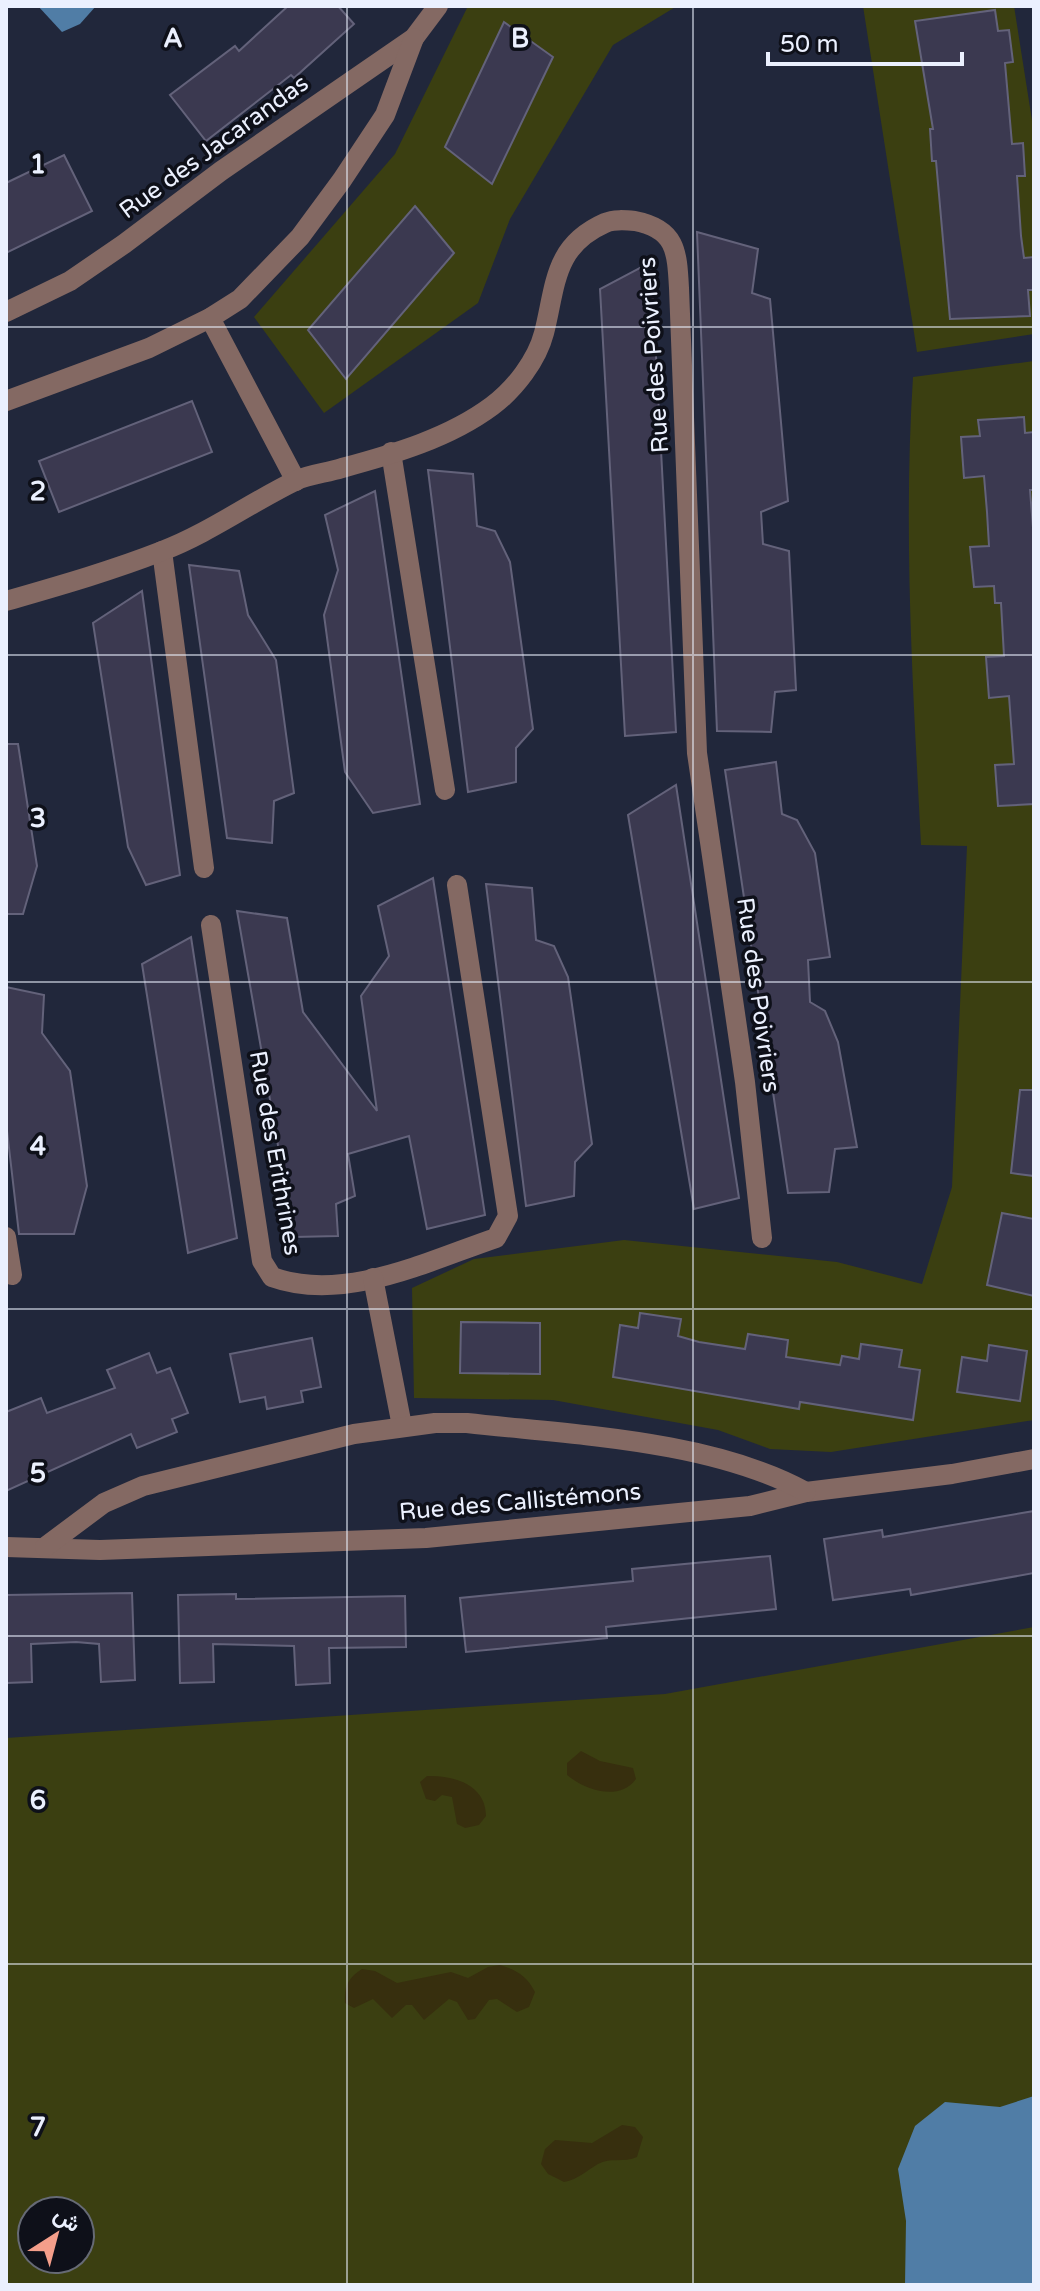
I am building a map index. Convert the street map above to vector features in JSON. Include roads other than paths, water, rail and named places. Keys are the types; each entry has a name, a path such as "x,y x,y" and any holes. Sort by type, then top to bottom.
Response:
{"street":[{"name":"Rue des Jacarandas","path":"6,312 70,281 113,252 221,171 414,38 438,6"},
{"path":"6,401 149,348 210,318 240,299 300,237 342,180 385,115 414,38"},
{"name":"Rue des Poivriers","path":"6,601 162,551 252,507 296,481 429,441 470,420 494,405 518,380 544,335 558,267 591,230 609,221 628,220 663,231 672,242 678,275 697,753 745,1082 762,1238"},
{"path":"210,318 296,481"},
{"path":"391,452 445,790"},
{"path":"162,551 204,868"},
{"name":"Rue des Erithrines","path":"211,925 262,1261 272,1277 300,1286 373,1278 496,1238 508,1216 457,885"},
{"path":"6,1237 12,1275"},
{"path":"373,1278 402,1426"},
{"path":"45,1547 104,1503 143,1486 354,1434 402,1426 467,1423 662,1446 761,1473 806,1492"},
{"name":"Rue des Callistémons","path":"6,1547 100,1550 426,1538 750,1506 806,1492 952,1474 1034,1459"}],"water":[{"path":"38,6 96,6 80,24 62,32"},
{"path":"1034,2096 1034,2285 905,2285 906,2221 898,2169 915,2126 945,2102 1000,2107"}]}
